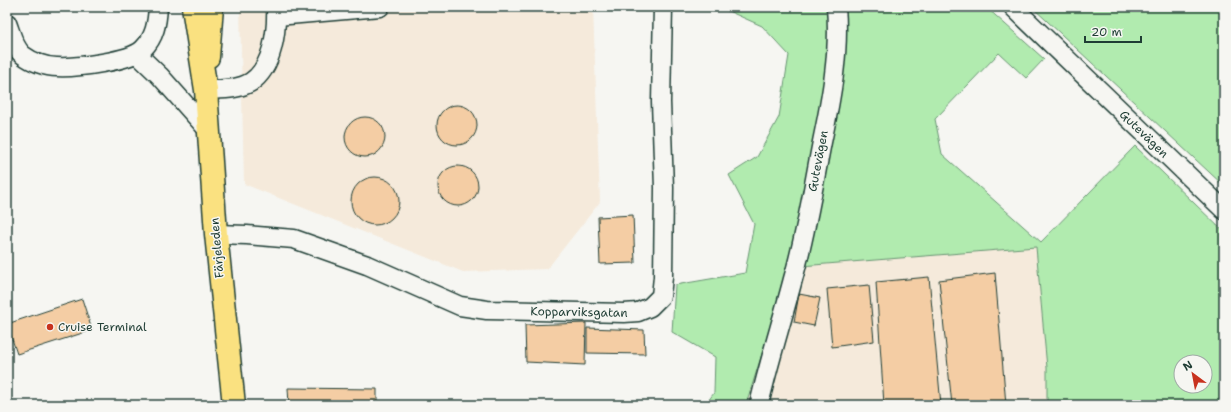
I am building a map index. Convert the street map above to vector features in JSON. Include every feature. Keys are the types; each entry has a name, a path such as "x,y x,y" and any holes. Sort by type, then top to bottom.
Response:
{"main road":[{"name":"Färjeleden","path":"193,7 206,90 216,234 234,405"},
{"name":"Färjeleden","path":"206,90 212,7"}],"street":[{"path":"7,22 14,43 23,55 42,64 57,68 114,61 137,54 151,39 157,25 158,7"},
{"path":"206,90 233,89 251,82 264,68 270,54 276,12 380,7"},
{"name":"Kopparviksgatan","path":"216,234 294,239 367,265 460,306 487,310 624,313 638,312 650,307 661,296 663,277 664,188 661,102 663,7"},
{"name":"Gutevägen","path":"759,405 805,229 825,129 834,72 837,20 836,7"},
{"name":"Gutevägen","path":"1013,7 1224,210"},
{"path":"137,54 165,81 208,130"}],"shaded area":[{"path":"240,7 593,7 600,202 547,269 463,272 244,184"},
{"path":"1036,247 1047,368 1047,405 746,405 789,267"}],"green space":[{"path":"719,7 986,7 1044,59 1026,78 999,53 935,119 942,154 1041,242 1135,146 1224,232 1224,405 1047,405 1047,368 1036,247 789,267 746,405 705,405 714,393 715,357 672,332 675,285 745,273 754,224 729,175 757,157 779,117 789,55 762,26"},
{"path":"1032,7 1224,7 1224,186"}],"building":[{"path":"461,105 468,108 474,114 477,125 476,133 468,142 461,145 453,145 446,142 438,133 437,121 440,114 449,106"},
{"path":"369,117 376,120 382,126 385,137 384,145 376,154 369,157 361,157 354,154 346,145 345,133 348,126 357,118"},
{"path":"462,166 469,169 475,175 478,186 477,194 469,203 462,206 454,206 447,203 439,194 438,182 441,175 450,167"},
{"path":"375,177 384,179 392,184 397,192 399,201 397,210 392,218 384,223 375,225 366,223 358,218 353,210 351,201 353,192 358,184 366,179"},
{"path":"633,215 635,263 600,264 598,217"},
{"path":"995,273 1006,405 952,405 939,280"},
{"path":"929,277 941,405 884,405 876,282"},
{"path":"869,285 874,341 832,347 827,289"},
{"path":"799,294 820,298 814,326 794,322"},
{"name":"Cruise Terminal","path":"82,299 92,330 17,354 7,324"},
{"path":"586,323 585,365 526,362 525,325"},
{"path":"587,328 644,330 645,354 587,353"},
{"path":"288,388 377,389 377,405 289,405"}],"place":[{"name":"Cruise Terminal","path":"50,327"}]}
